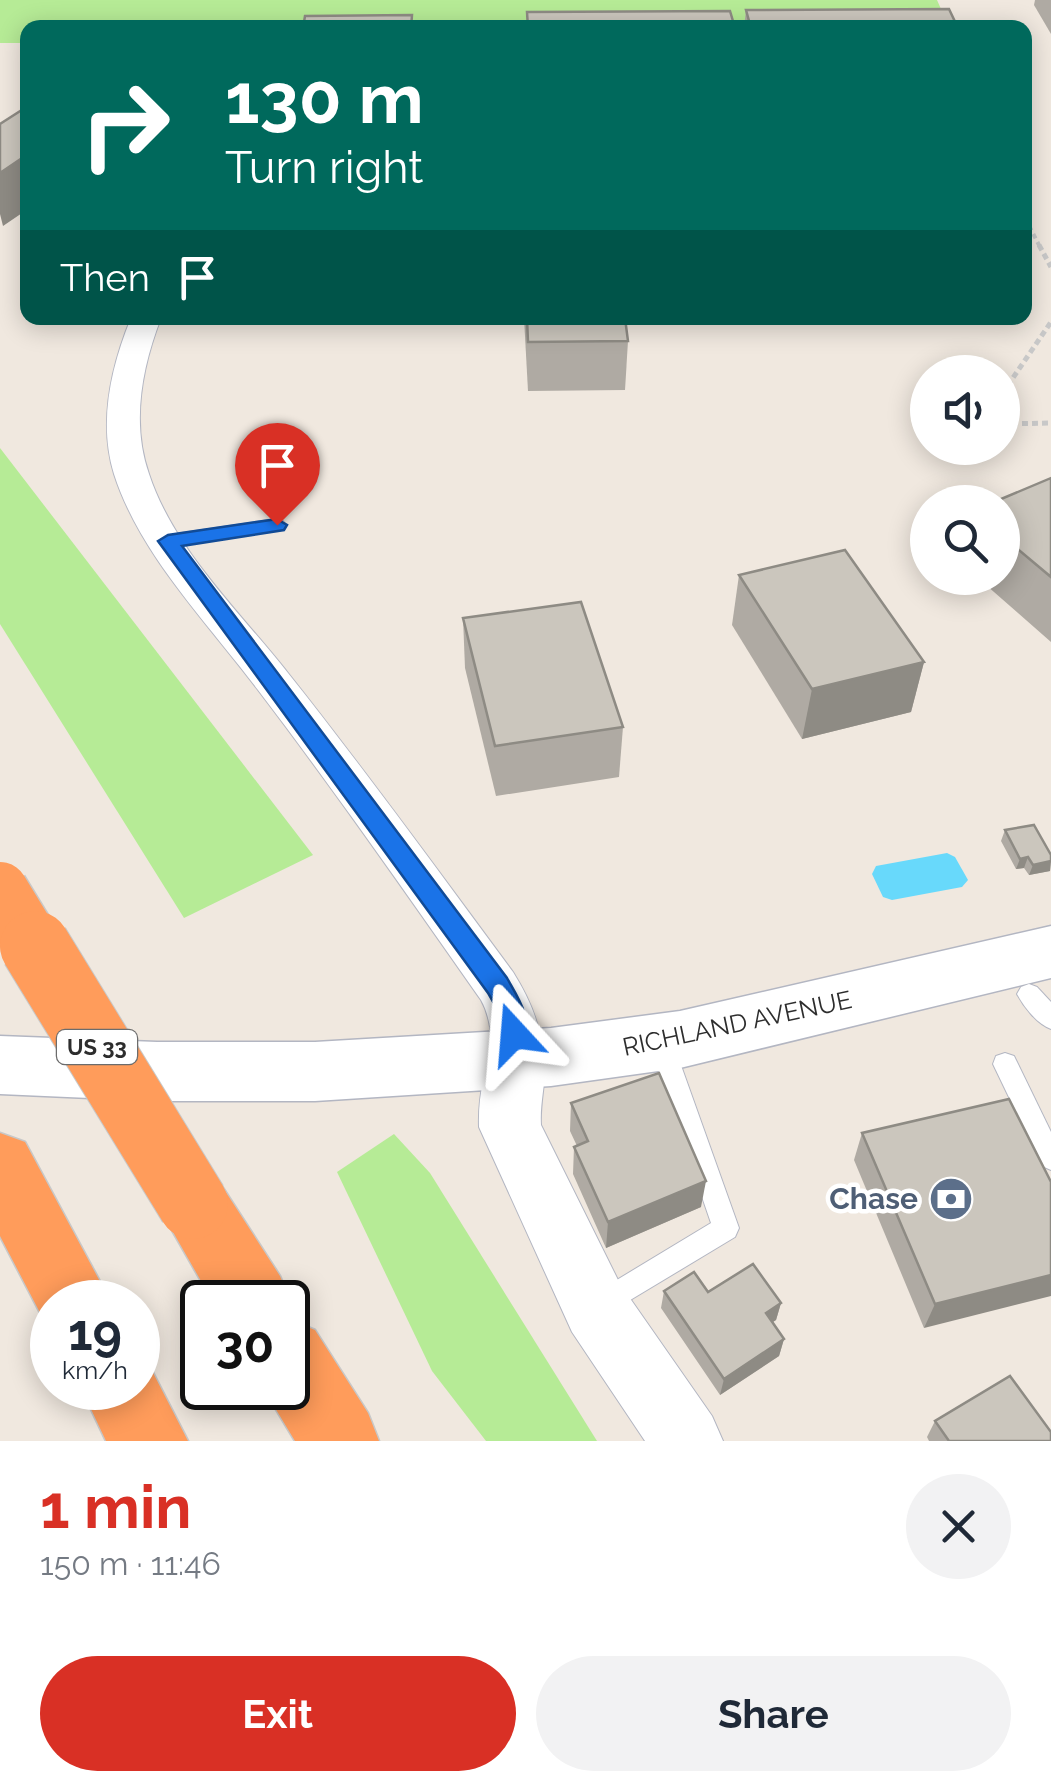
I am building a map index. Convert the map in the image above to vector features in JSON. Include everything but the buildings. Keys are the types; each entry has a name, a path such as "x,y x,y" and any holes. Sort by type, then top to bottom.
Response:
{"highway":[{"name":"US 33","path":"0,890 240,1280"},
{"path":"10,1182 62,1280"},
{"path":"310,1393 340,1441"},
{"path":"132,1410 149,1441"}],"main road":[{"name":"RICHLAND AVENUE","path":"0,1065 138,1073 295,1074 518,1060 661,1043 1040,973"}],"street":[{"path":"143,325 133,353 122,427 137,488 168,541 360,794 510,1008 518,1060 509,1101 510,1126 596,1308 687,1441"}],"lane":[{"path":"168,541 277,525"},
{"path":"1040,973 1051,1019"},
{"path":"596,1308 726,1228 661,1043"},
{"path":"1005,1064 1051,1158"}],"path":[{"path":"1032,231 1051,267"},
{"path":"1020,368 1051,322"},
{"path":"1020,424 1051,423"}],"green space":[{"path":"0,0 937,0 946,20 20,20 20,43 0,43"},
{"path":"0,448 313,855 184,918 0,624"},
{"path":"394,1134 430,1173 597,1441 486,1441 432,1371 337,1172"}],"water":[{"path":"947,853 955,857 968,880 962,887 892,900 883,897 872,874 876,866"}],"place":[{"name":"Chase","path":"951,1199"}],"route":[{"path":"277,525 168,541 360,794 497,986 510,1008 514,1034"}]}
